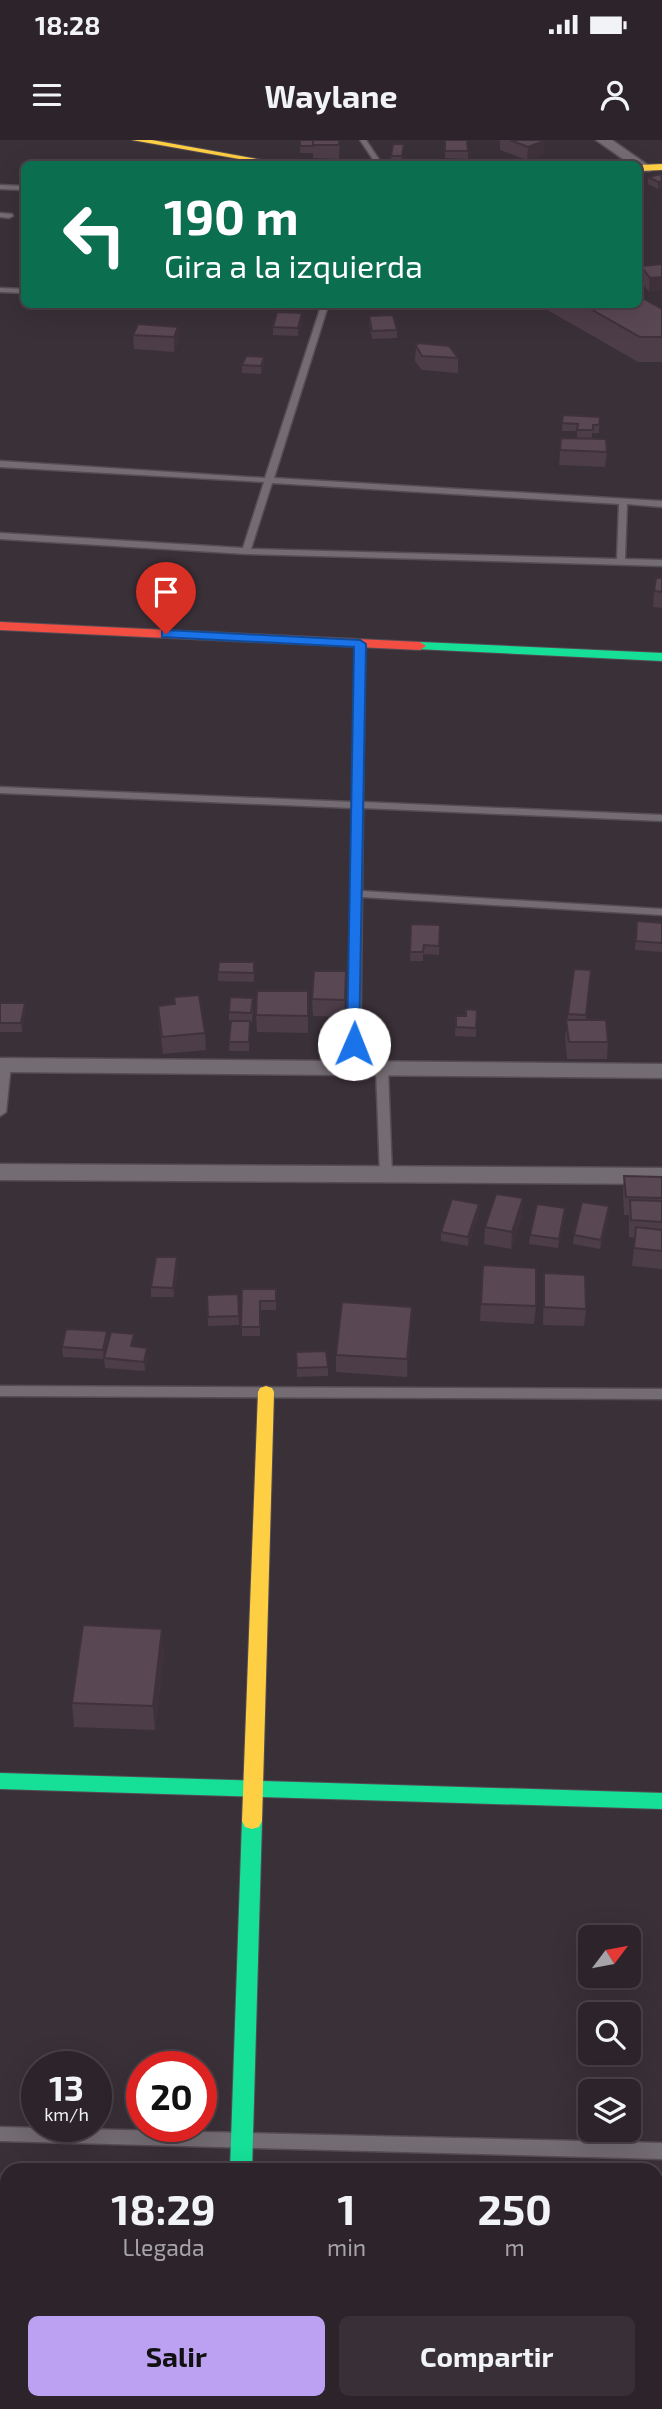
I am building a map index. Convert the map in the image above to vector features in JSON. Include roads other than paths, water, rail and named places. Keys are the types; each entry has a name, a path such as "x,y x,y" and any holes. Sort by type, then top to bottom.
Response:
{"street":[{"path":"136,140 247,161"},
{"path":"603,140 639,161"},
{"path":"0,626 662,657"},
{"path":"3,1065 662,1071"},
{"path":"0,1172 662,1176"},
{"path":"242,2163 265,1392"},
{"path":"0,1781 662,1801"}],"lane":[{"path":"363,140 377,161"},
{"path":"0,187 21,188"},
{"path":"0,215 9,216"},
{"path":"0,290 21,291"},
{"path":"246,551 326,308"},
{"path":"0,464 662,504"},
{"path":"621,562 623,502"},
{"path":"0,536 246,551 662,564"},
{"path":"354,1070 360,644"},
{"path":"0,790 662,818"},
{"path":"356,894 662,912"},
{"path":"0,1112 3,1065"},
{"path":"382,1069 386,1175"},
{"path":"0,1391 662,1394"},
{"path":"0,2134 662,2151"}]}
